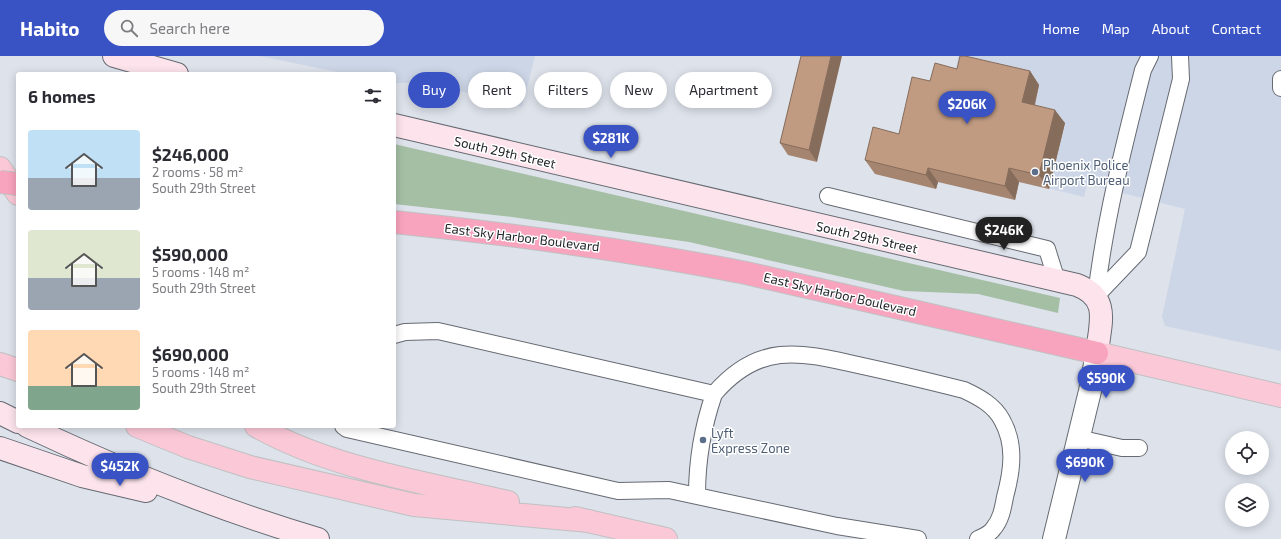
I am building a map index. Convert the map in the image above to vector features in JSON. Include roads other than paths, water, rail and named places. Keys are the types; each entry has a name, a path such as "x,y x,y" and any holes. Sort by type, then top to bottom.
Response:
{"highway":[{"path":"0,182 16,184"},
{"name":"East Sky Harbor Boulevard","path":"396,222 548,239 698,264 746,273 1096,353"}],"main road":[{"path":"114,56 170,72"},
{"name":"South 29th Street","path":"396,125 1077,285 1086,288 1096,296"},
{"path":"0,168 16,191"},
{"path":"1096,296 1100,308 1096,353"},
{"name":"East Sky Harbor Boulevard","path":"1096,353 1281,396"},
{"path":"0,364 16,369"},
{"path":"0,413 16,421"},
{"path":"31,428 135,475 229,511 318,539"},
{"path":"142,428 188,447 250,467 414,505 589,521"},
{"path":"260,428 311,451 365,468 666,539"},
{"path":"0,448 82,476 229,511"}],"street":[{"path":"1054,539 1090,391 1096,353"}],"lane":[{"path":"1096,296 1102,245 1114,191 1143,70 1150,56"},
{"path":"1096,296 1138,252 1181,79 1180,56"},
{"path":"1281,79 1281,88"},
{"path":"828,196 1047,249 1057,281"},
{"path":"396,334 438,331 714,394"},
{"path":"697,495 697,470 709,409 714,394 731,375 745,366 760,360 790,353 828,358 950,387 976,396 994,408 1002,419 1007,430 1012,455 1010,477 1001,514 993,529 978,539"},
{"path":"347,428 354,431 618,491 669,490 838,526 918,539"},
{"path":"1078,438 1122,448 1139,448"}],"place":[{"name":"Phoenix Police Airport Bureau","path":"1035,172"},
{"name":"Lyft Express Zone","path":"703,440"}]}
